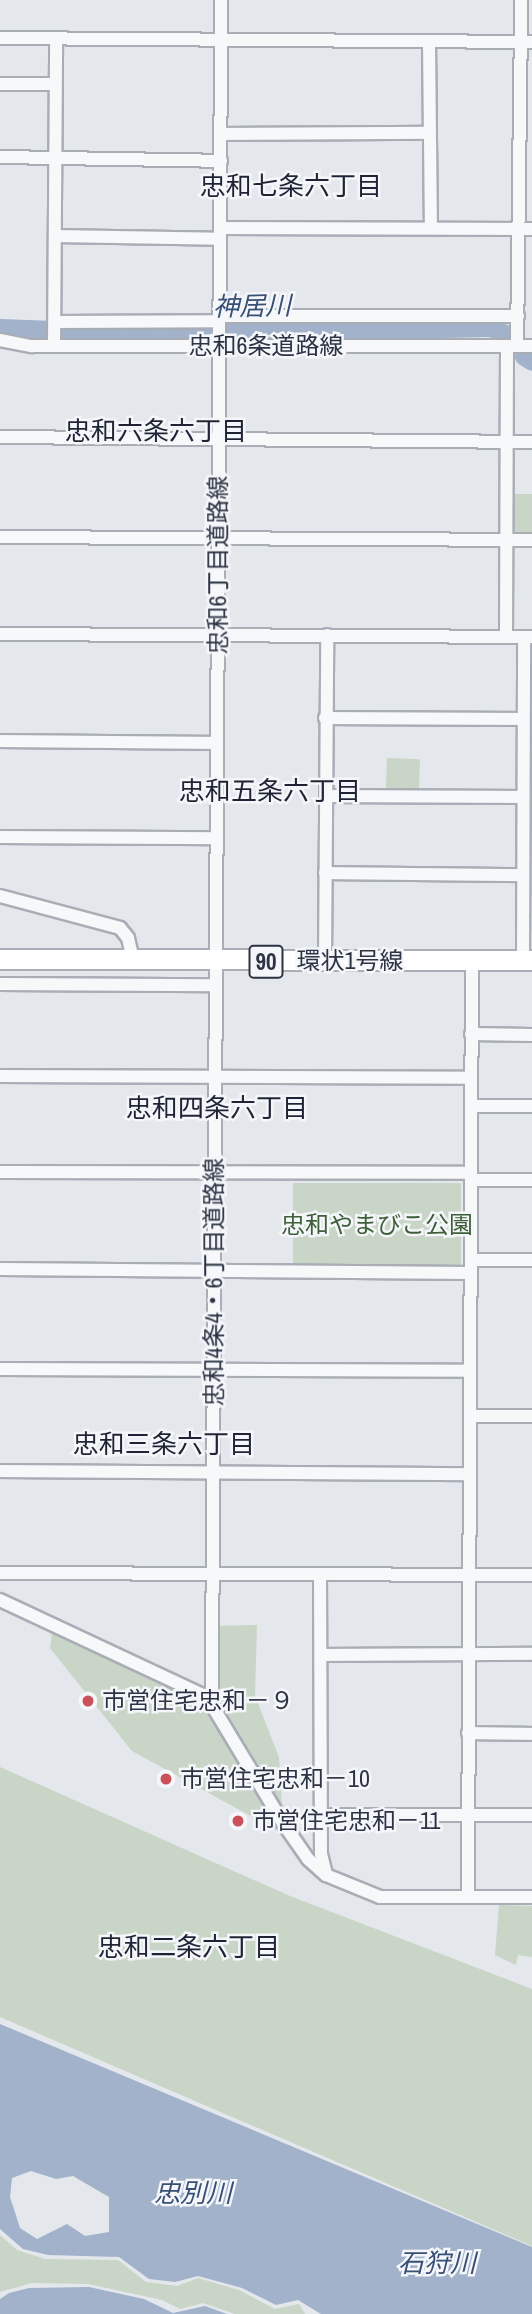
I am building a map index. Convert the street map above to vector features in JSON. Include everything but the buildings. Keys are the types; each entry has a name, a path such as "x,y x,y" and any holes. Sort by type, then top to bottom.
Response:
{"main road":[{"name":"環状1号線","path":"0,959 216,962 527,960"}],"street":[{"name":"忠和6丁目道路線","path":"216,962 220,0"},
{"path":"506,636 507,442 512,346 518,316 527,229 526,42 521,0"},
{"path":"0,38 526,42"},
{"path":"56,40 54,333 518,316"},
{"path":"429,41 431,228"},
{"path":"0,84 55,84"},
{"path":"221,134 430,133"},
{"path":"0,157 221,161"},
{"path":"55,236 431,228 527,229"},
{"name":"忠和6条道路線","path":"0,340 54,333 219,329 532,346"},
{"path":"0,437 532,442"},
{"path":"0,537 532,540"},
{"path":"0,634 528,637 523,719 523,797 527,859 523,875 527,960"},
{"path":"325,962 327,635"},
{"path":"326,718 523,719"},
{"path":"0,741 217,743"},
{"path":"326,796 523,797"},
{"path":"0,837 217,838"},
{"path":"325,873 523,875"},
{"path":"0,896 120,928 128,938 133,959"},
{"path":"468,1897 472,960"},
{"name":"忠和4条4・6丁目道路線","path":"207,1697 212,1690 216,962"},
{"path":"0,984 216,985"},
{"path":"471,1034 532,1035"},
{"path":"0,1076 471,1078"},
{"path":"471,1106 532,1106"},
{"path":"0,1172 532,1180"},
{"path":"0,1269 215,1270 471,1266 532,1260"},
{"path":"0,1369 470,1371"},
{"path":"470,1416 532,1416"},
{"path":"0,1471 470,1474"},
{"path":"0,1573 532,1575"},
{"path":"320,1574 321,1815 326,1875"},
{"path":"0,1600 207,1697 283,1823 308,1859 326,1875 380,1897 532,1897"},
{"path":"321,1656 532,1654"},
{"path":"468,1733 532,1734"},
{"path":"321,1815 532,1815"}],"green space":[{"path":"507,494 532,494 532,540 507,540"},
{"path":"387,758 420,759 419,790 386,789"},
{"name":"忠和やまびこ公園","path":"293,1183 461,1183 461,1265 293,1265"},
{"path":"53,1625 207,1697 212,1626 257,1625 255,1696 279,1757 283,1823 276,1830 132,1751 50,1648"},
{"path":"0,1767 290,1896 532,1989 532,2246 0,2017"},
{"path":"499,1905 532,1906 532,1957 518,1955 516,1965 495,1955"},
{"path":"0,2235 17,2250 45,2259 118,2260 146,2282 177,2286 198,2278 239,2290 275,2309 299,2304 305,2314 235,2314 203,2303 180,2309 162,2300 88,2284 32,2283 0,2292"}],"water":[{"name":"忠別川","path":"0,2024 532,2247 532,2314 321,2314 298,2300 276,2305 242,2288 198,2276 175,2282 149,2279 119,2257 48,2255 23,2249 0,2229","holes":["31,2171 56,2179 73,2176 109,2197 109,2232 85,2236 67,2224 37,2239 20,2228 10,2197 12,2178"]},
{"path":"89,2287 144,2299 173,2313 205,2306 227,2314 0,2314 0,2299 9,2293 29,2288"}],"waterway":[{"name":"神居川","path":"0,328 159,334 491,327 503,333"},
{"name":"神居川","path":"524,356 532,361"}],"place":[{"name":"市営住宅忠和－９","path":"88,1701"},
{"name":"市営住宅忠和－10","path":"166,1779"},
{"name":"市営住宅忠和－11","path":"238,1821"}],"district":[{"name":"忠和七条六丁目","path":"291,186"},
{"name":"忠和六条六丁目","path":"156,431"},
{"name":"忠和五条六丁目","path":"270,791"},
{"name":"忠和四条六丁目","path":"217,1108"},
{"name":"忠和三条六丁目","path":"164,1444"},
{"name":"忠和二条六丁目","path":"189,1947"}],"water label":[{"name":"石狩川","path":"437,2263"}]}
